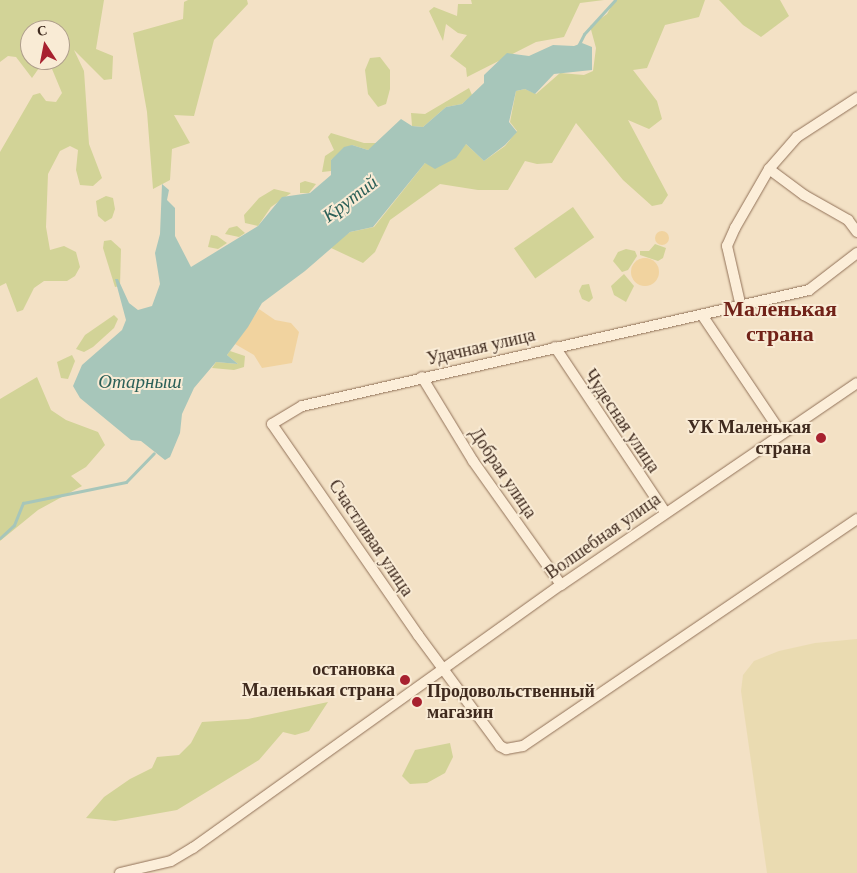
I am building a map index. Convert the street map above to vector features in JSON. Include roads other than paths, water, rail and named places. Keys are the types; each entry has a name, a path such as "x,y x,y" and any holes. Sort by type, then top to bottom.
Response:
{"street":[{"path":"741,307 727,246 769,169 796,137 857,98"},
{"path":"769,169 804,195 848,220 857,232"},
{"name":"Удачная улица","path":"272,424 302,406 422,377 810,290 857,253"},
{"path":"702,315 782,434"},
{"name":"Чудесная улица","path":"555,347 665,512"},
{"name":"Добрая улица","path":"422,377 473,461 561,585"},
{"name":"Волшебная улица","path":"120,873 170,860 194,848 665,512 857,383"},
{"name":"Счастливая улица","path":"272,424 418,636 446,669 500,746 515,750 857,519"}],"water":[{"name":"Отарныш","path":"582,43 592,47 592,70 554,74 535,94 525,89 516,91 509,122 517,132 505,145 484,161 466,144 456,158 435,169 425,163 373,227 350,232 305,271 262,303 248,327 227,355 238,364 216,362 194,388 182,414 180,433 170,457 165,460 141,441 131,440 80,398 73,386 82,365 122,330 126,320 115,279 118,279 129,303 138,310 152,306 160,284 155,253 160,234 162,184 169,190 167,200 175,208 175,236 191,267 258,226 282,197 310,193 331,175 331,160 344,147 352,145 368,150 401,119 412,126 423,127 446,107 462,104 484,83 484,75 507,53 529,56 553,45 574,46"}],"waterway":[{"name":"Крутий","path":"578,46 584,34 615,0"},
{"path":"0,538 14,525 23,503 126,482 154,453"}],"place":[{"name":"УК Маленькая страна","path":"821,438"},
{"name":"остановка Маленькая страна","path":"405,680"},
{"name":"Продовольственный магазин","path":"417,702"}],"district":[{"name":"Маленькая страна","path":"780,320"}]}
